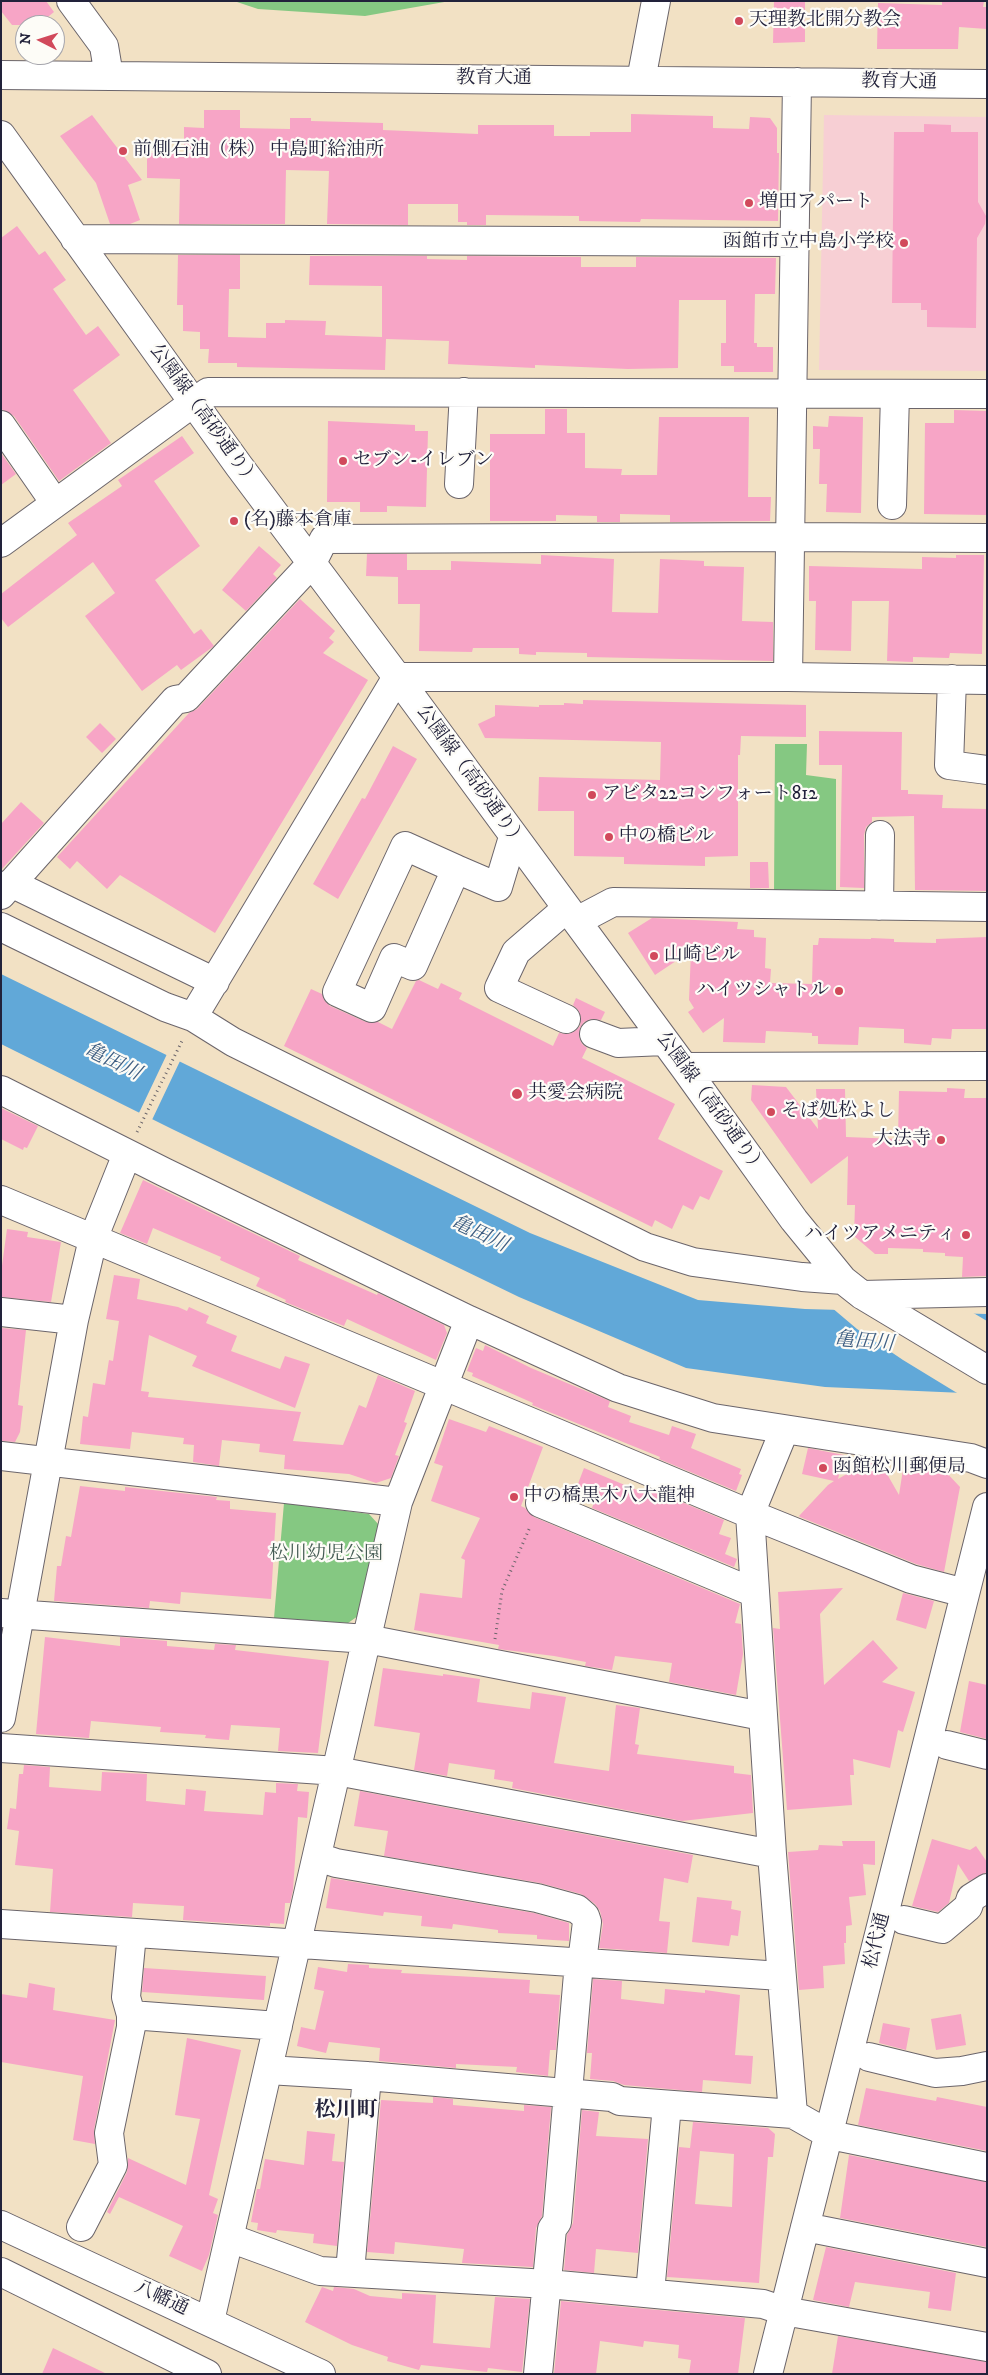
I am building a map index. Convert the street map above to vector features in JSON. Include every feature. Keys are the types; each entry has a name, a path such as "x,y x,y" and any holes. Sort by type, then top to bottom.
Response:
{"street":[{"path":"71,1 104,46 109,76"},
{"path":"641,80 656,1"},
{"name":"教育大通","path":"1,75 987,84"},
{"path":"788,677 797,82"},
{"name":"公園線（高砂通り）","path":"1,135 193,404 572,914 794,1220 863,1294 987,1370"},
{"path":"75,239 794,242"},
{"path":"1,543 208,392 987,394"},
{"path":"459,484 464,392"},
{"path":"892,505 895,394"},
{"path":"1,425 55,503"},
{"path":"215,982 6,889 175,700 186,698 312,563 324,539 987,538"},
{"path":"190,1024 397,677 788,677 987,680"},
{"path":"952,680 949,766 987,770"},
{"path":"880,835 880,906"},
{"path":"456,869 413,966 394,958 372,1008 337,992 406,846 498,887 513,837"},
{"path":"566,1019 499,988 516,952 572,914 613,902 987,908"},
{"path":"1,927 165,1007 190,1024 233,1042 645,1247 693,1262 802,1277 863,1294 987,1292"},
{"path":"594,1034 618,1043 664,1041"},
{"path":"684,1067 987,1066"},
{"path":"1,1090 132,1143 469,1320 618,1388 714,1418 784,1431 971,1458 987,1464"},
{"path":"1,1718 11,1614 48,1461 74,1320 93,1239 132,1143"},
{"path":"1,1200 750,1514 911,1579 964,1593"},
{"path":"1,1312 74,1320"},
{"path":"210,2321 298,1945 398,1502 442,1384 469,1320"},
{"path":"784,1431 750,1514 762,1716 793,2114"},
{"path":"1,1456 398,1502"},
{"path":"540,1503 755,1593"},
{"name":"松代通","path":"768,2374 830,2135 964,1593 985,1519"},
{"path":"11,1614 367,1639 762,1716"},
{"path":"946,1745 987,1755"},
{"path":"1,1748 337,1771 772,1854"},
{"path":"318,1857 336,1864 537,1898 577,1909 585,1916 587,1922 580,1962 557,2222 552,2229 538,2374"},
{"path":"904,1920 942,1929 968,1907 971,1898 987,1888"},
{"path":"1,1924 781,1976"},
{"path":"82,2227 113,2165 109,2133 131,2027 131,2015 126,1997 132,1934"},
{"path":"131,2015 278,2026"},
{"path":"869,2057 935,2073 962,2071 987,2066"},
{"path":"268,2070 367,2076 568,2093 667,2105 793,2114 830,2135 987,2167"},
{"path":"350,2272 367,2076"},
{"path":"650,2292 667,2105"},
{"name":"八幡通","path":"1,2224 321,2374"},
{"path":"806,2228 987,2263"},
{"path":"230,2238 320,2271 548,2284 764,2304 784,2311 987,2347"},
{"path":"1,2272 179,2368 207,2374"}],"path":[{"path":"132,1143 190,1024"},
{"path":"492,1662 502,1592 540,1503"}],"shaded area":[{"name":"函館市立中島小学校","path":"824,115 987,117 987,371 819,370"}],"green space":[{"path":"234,1 450,1 365,16 258,9"},
{"path":"775,744 807,744 806,775 836,779 836,892 774,893"},
{"name":"松川幼児公園","path":"284,1503 369,1514 379,1525 358,1616 348,1623 274,1618"}],"water":[{"name":"亀田川","path":"1,974 530,1233 698,1300 805,1309 987,1314 987,1394 825,1387 686,1368 519,1297 1,1044"}],"pier":[{"path":"167,1054 180,1061 151,1122 138,1115"},
{"path":"831,1307 970,1311 987,1321 987,1397 962,1396 857,1329"}],"building":[{"path":"1,1 46,1 54,12 50,15 15,15 15,25 12,25 1,11"},
{"path":"774,1 805,1 805,42 773,43"},
{"path":"942,1 984,1 983,7 987,7 987,29 959,27 958,49 877,49 878,3 942,5"},
{"path":"204,110 240,110 240,128 290,129 290,118 311,118 311,121 383,123 383,130 478,134 478,125 554,125 554,136 590,136 590,132 631,132 631,114 713,116 713,128 749,129 750,117 770,118 777,128 777,153 779,153 778,221 641,219 640,222 579,221 579,216 486,215 486,225 467,225 467,222 458,222 458,204 408,204 408,225 327,224 329,171 286,170 285,224 179,224 180,179 147,178 147,153 184,153 184,127 204,128"},
{"path":"92,115 142,180 128,185 140,220 130,224 110,224 96,183 60,136"},
{"path":"924,124 951,125 951,132 978,132 978,202 986,216 985,224 977,238 976,328 927,327 927,310 921,310 921,303 892,303 894,132 924,132"},
{"path":"17,226 39,255 45,251 66,280 53,289 86,335 98,326 120,355 73,390 111,443 59,481 14,416 1,409 1,238"},
{"path":"178,255 240,255 240,289 229,289 228,337 266,338 266,323 285,323 285,320 326,321 325,335 382,337 382,286 309,285 310,256 427,256 427,259 467,260 467,256 581,257 581,267 636,267 636,257 776,258 775,294 755,294 754,343 757,343 757,347 773,347 773,372 734,372 734,366 721,366 721,343 726,343 726,300 679,300 678,368 628,369 535,365 535,368 448,364 449,341 386,339 385,370 237,367 237,363 208,363 209,349 200,349 200,332 183,331 183,305 177,305"},
{"path":"545,409 567,409 567,433 585,433 585,468 622,469 621,475 657,475 659,417 749,417 748,497 771,497 770,521 670,522 670,515 620,514 620,522 597,522 597,516 556,515 556,521 490,521 490,434 545,434"},
{"path":"954,410 987,411 987,515 924,514 925,423 954,423"},
{"path":"829,416 863,417 861,513 826,512 827,484 819,484 820,449 813,449 813,426 828,427"},
{"path":"328,421 415,425 415,431 428,431 426,507 387,506 387,512 360,512 360,502 327,502"},
{"path":"182,436 194,453 154,481 200,546 155,580 194,634 201,629 214,646 181,670 177,665 142,691 85,616 115,593 93,562 8,627 1,618 1,594 77,535 68,523 122,486 118,480"},
{"path":"1,453 16,474 1,485"},
{"path":"259,546 281,565 273,574 277,578 246,611 222,590"},
{"path":"367,554 407,554 407,570 451,570 451,561 541,564 541,555 614,559 612,612 658,613 660,559 704,561 704,566 744,567 742,621 773,622 773,661 587,657 587,653 536,652 536,655 519,654 519,648 473,648 472,652 419,651 420,604 398,604 398,577 366,576"},
{"path":"956,555 984,555 982,654 950,653 949,658 913,657 913,662 887,661 889,601 852,601 851,651 815,650 816,601 809,601 809,566 922,569 922,557 956,558"},
{"path":"300,599 335,631 329,638 334,642 323,653 368,680 215,933 120,875 107,889 77,861 70,869 57,857 189,713 197,709"},
{"path":"583,700 806,705 806,737 741,736 740,755 738,755 738,856 705,857 705,866 624,864 624,857 574,856 574,811 538,811 539,777 660,780 661,742 485,738 478,724 495,716 495,705 539,707 539,705 564,705 564,703 583,704"},
{"path":"100,723 116,739 102,753 86,737"},
{"path":"819,731 902,732 901,790 908,790 908,794 943,795 942,808 987,809 987,891 915,890 914,816 872,817 872,822 866,827 864,835 864,888 840,887 842,765 819,765"},
{"path":"393,746 417,759 338,899 313,884 362,798 365,799"},
{"path":"21,802 44,823 1,870 1,824"},
{"path":"750,862 768,862 769,888 750,888"},
{"path":"652,918 738,922 737,929 754,930 754,937 766,938 765,968 771,969 770,983 812,984 813,945 818,945 819,938 871,938 894,939 894,942 936,943 936,939 987,937 987,1029 952,1029 951,1039 932,1038 931,1045 904,1043 904,1029 859,1027 858,1045 818,1044 818,1036 812,1036 812,1033 766,1031 765,1043 723,1042 724,1018 703,1033 688,1012 694,1008 689,1000 691,951 655,975 628,933"},
{"name":"共愛会病院","path":"419,980 438,989 441,983 462,993 459,999 553,1046 559,1033 568,1034 580,1026 581,1017 573,1005 576,998 605,1012 601,1020 591,1019 584,1022 580,1028 579,1037 582,1044 587,1048 582,1058 675,1104 658,1139 723,1171 709,1200 700,1196 693,1210 683,1205 672,1229 655,1220 652,1227 284,1046 311,989 322,994 330,1006 366,1022 378,1022 392,1029 416,981"},
{"path":"752,1085 786,1087 818,1129 816,1089 845,1089 846,1137 898,1139 899,1091 947,1092 947,1088 965,1089 964,1098 987,1098 987,1276 962,1277 963,1257 945,1256 945,1253 923,1252 923,1249 888,1248 888,1254 875,1254 854,1236 855,1205 847,1205 848,1156 811,1184 751,1100"},
{"path":"1,1108 38,1126 27,1148 24,1147 23,1150 1,1139"},
{"path":"143,1180 300,1256 298,1260 377,1295 378,1293 444,1325 447,1333 436,1360 347,1319 344,1326 285,1302 286,1300 256,1286 260,1278 220,1260 221,1257 153,1228 147,1244 120,1233"},
{"path":"7,1229 28,1232 27,1237 61,1242 51,1302 1,1297 1,1273"},
{"path":"114,1275 140,1279 137,1299 178,1307 187,1311 189,1307 209,1316 206,1323 237,1336 231,1351 280,1369 285,1356 310,1364 295,1408 192,1366 197,1356 149,1335 141,1391 149,1392 148,1397 301,1412 293,1441 343,1445 359,1405 366,1408 378,1375 415,1391 404,1422 407,1423 395,1455 399,1456 391,1478 376,1483 349,1474 284,1469 285,1455 259,1452 260,1444 222,1440 219,1466 193,1462 194,1445 183,1444 184,1438 132,1432 130,1449 80,1444 83,1416 88,1417 93,1383 105,1385 109,1360 113,1361 119,1321 106,1319"},
{"path":"1,1328 26,1330 18,1405 23,1406 20,1432 15,1442 1,1441"},
{"path":"485,1345 531,1368 610,1401 608,1407 631,1416 629,1422 669,1435 672,1426 696,1434 691,1448 741,1469 739,1474 742,1475 736,1491 659,1459 660,1457 532,1405 533,1403 472,1376 473,1373 467,1371 476,1348 483,1351"},
{"path":"449,1419 486,1432 489,1426 543,1447 521,1506 534,1517 740,1604 735,1623 741,1624 743,1654 736,1695 669,1682 672,1663 615,1656 612,1670 585,1666 586,1662 498,1649 499,1645 414,1630 420,1593 462,1598 465,1560 461,1558 480,1518 431,1501 443,1466 434,1463"},
{"path":"808,1448 844,1455 838,1479 873,1459 879,1460 899,1495 904,1463 944,1470 960,1487 944,1572 916,1564 800,1517 828,1485 834,1481 802,1474"},
{"path":"584,1468 644,1493 646,1487 724,1520 719,1534 731,1538 725,1554 737,1559 734,1567 592,1508 596,1497 576,1489"},
{"path":"80,1486 125,1491 125,1487 217,1497 216,1500 230,1501 230,1509 276,1513 271,1599 181,1592 180,1604 150,1601 149,1608 54,1601 57,1566 61,1566 66,1536 71,1537"},
{"path":"843,1588 820,1614 824,1685 873,1640 898,1668 882,1682 915,1692 903,1732 898,1730 890,1768 853,1759 854,1775 850,1775 852,1805 787,1810 773,1628 780,1629 778,1592"},
{"path":"903,1593 934,1601 926,1629 896,1620"},
{"path":"45,1637 120,1646 120,1637 167,1641 167,1646 214,1650 215,1644 236,1645 235,1650 329,1661 318,1753 278,1751 280,1728 231,1725 229,1740 205,1738 206,1735 160,1732 161,1727 91,1721 89,1738 36,1734"},
{"path":"383,1668 480,1679 477,1702 530,1709 532,1692 566,1697 554,1763 609,1771 616,1705 640,1708 635,1744 639,1745 637,1754 734,1766 734,1773 751,1775 753,1813 682,1821 512,1788 513,1782 494,1779 495,1770 449,1763 447,1776 414,1770 420,1733 374,1726"},
{"path":"969,1681 987,1685 987,1739 960,1732"},
{"path":"24,1765 50,1767 49,1787 101,1791 102,1772 147,1774 146,1801 185,1805 186,1789 206,1791 204,1811 263,1815 265,1792 276,1793 276,1783 298,1784 297,1791 309,1792 307,1818 298,1817 293,1890 290,1903 285,1903 284,1924 270,1923 270,1926 183,1920 184,1906 133,1903 132,1917 50,1912 53,1869 15,1865 19,1831 7,1829 10,1808 16,1809 19,1774 23,1774"},
{"path":"360,1791 693,1855 688,1883 664,1878 659,1921 670,1922 667,1953 599,1948 603,1924 600,1911 595,1904 581,1894 540,1883 384,1856 388,1831 354,1826"},
{"path":"932,1839 970,1850 976,1846 987,1862 987,1872 969,1881 958,1864 949,1903 938,1912 912,1906"},
{"path":"842,1841 875,1841 875,1865 863,1864 866,1895 849,1897 852,1925 846,1926 846,1943 844,1943 845,1964 823,1966 824,1988 799,1990 788,1852 818,1850 819,1845 843,1846"},
{"path":"331,1878 534,1913 569,1923 569,1941 537,1939 537,1935 498,1933 498,1930 453,1924 452,1929 421,1926 422,1916 384,1912 383,1916 326,1908"},
{"path":"697,1897 732,1901 731,1909 741,1911 738,1936 731,1935 729,1946 692,1942"},
{"path":"348,1964 369,1965 369,1968 402,1970 401,1973 530,1980 529,1993 560,1995 556,2050 550,2050 548,2076 516,2072 517,2067 456,2064 456,2068 379,2061 380,2048 329,2042 326,2053 297,2046 301,2027 315,2030 324,1991 314,1989 318,1967 347,1972"},
{"path":"144,1968 266,1976 264,2000 142,1992"},
{"path":"593,1979 622,1981 621,1999 664,2004 665,1989 705,1993 705,1990 740,1995 735,2055 753,2056 751,2084 703,2080 702,2092 624,2085 613,2081 590,2079 592,2053 587,2053"},
{"path":"29,1983 55,1988 53,2010 115,2020 94,2130 95,2144 73,2140 83,2076 1,2062 1,1994 27,1998"},
{"path":"961,2014 966,2045 936,2050 931,2019"},
{"path":"883,2023 910,2028 906,2050 879,2043"},
{"path":"187,2038 241,2050 209,2195 218,2199 213,2213 218,2215 209,2255 202,2271 169,2256 183,2226 119,2197 110,2214 107,2212 127,2172 128,2158 186,2185 200,2119 175,2115"},
{"path":"866,2088 936,2101 937,2097 987,2107 987,2151 858,2125"},
{"path":"433,2097 453,2099 453,2105 524,2111 524,2105 551,2107 542,2216 536,2228 533,2267 462,2263 464,2249 395,2242 394,2254 367,2252 381,2100 433,2103"},
{"path":"582,2110 599,2112 596,2136 648,2139 638,2253 596,2249 594,2273 564,2270 567,2235 573,2223"},
{"path":"693,2122 768,2128 775,2134 773,2157 768,2157 759,2283 667,2277 679,2147 690,2148","holes":["700,2151 734,2154 732,2207 695,2204"]},
{"path":"307,2131 335,2134 332,2161 344,2162 337,2246 313,2243 314,2234 277,2230 276,2233 257,2230 258,2223 251,2222 257,2189 260,2189 265,2159 304,2165"},
{"path":"849,2155 987,2182 987,2247 840,2218"},
{"path":"826,2247 956,2273 951,2311 928,2308 930,2292 855,2282 849,2307 813,2300"},
{"path":"322,2287 333,2291 334,2287 354,2289 370,2296 402,2299 402,2293 436,2295 433,2343 490,2348 495,2297 530,2299 522,2372 488,2368 487,2372 421,2365 419,2370 387,2361 388,2357 352,2345 305,2322"},
{"path":"561,2301 745,2318 738,2374 689,2374 691,2360 678,2358 679,2345 644,2341 643,2347 600,2341 596,2374 554,2374"},
{"path":"838,2336 987,2362 987,2374 832,2374"},
{"path":"53,2348 107,2374 42,2374"}],"place":[{"name":"天理教北開分教会","path":"739,21"},
{"name":"前側石油（株） 中島町給油所","path":"123,151"},
{"name":"増田アパート","path":"749,203"},
{"name":"函館市立中島小学校","path":"904,243"},
{"name":"セブン-イレブン","path":"343,461"},
{"name":"(名)藤本倉庫","path":"234,521"},
{"name":"アビタ22コンフォート812","path":"592,795"},
{"name":"中の橋ビル","path":"609,837"},
{"name":"山崎ビル","path":"654,956"},
{"name":"ハイツシャトル","path":"839,991"},
{"name":"共愛会病院","path":"517,1094"},
{"name":"そば処松よし","path":"771,1112"},
{"name":"大法寺","path":"941,1140"},
{"name":"ハイツアメニティ","path":"966,1235"},
{"name":"函館松川郵便局","path":"823,1468"},
{"name":"中の橋黒木八大龍神","path":"514,1497"}],"district":[{"name":"松川町","path":"346,2112"}]}
